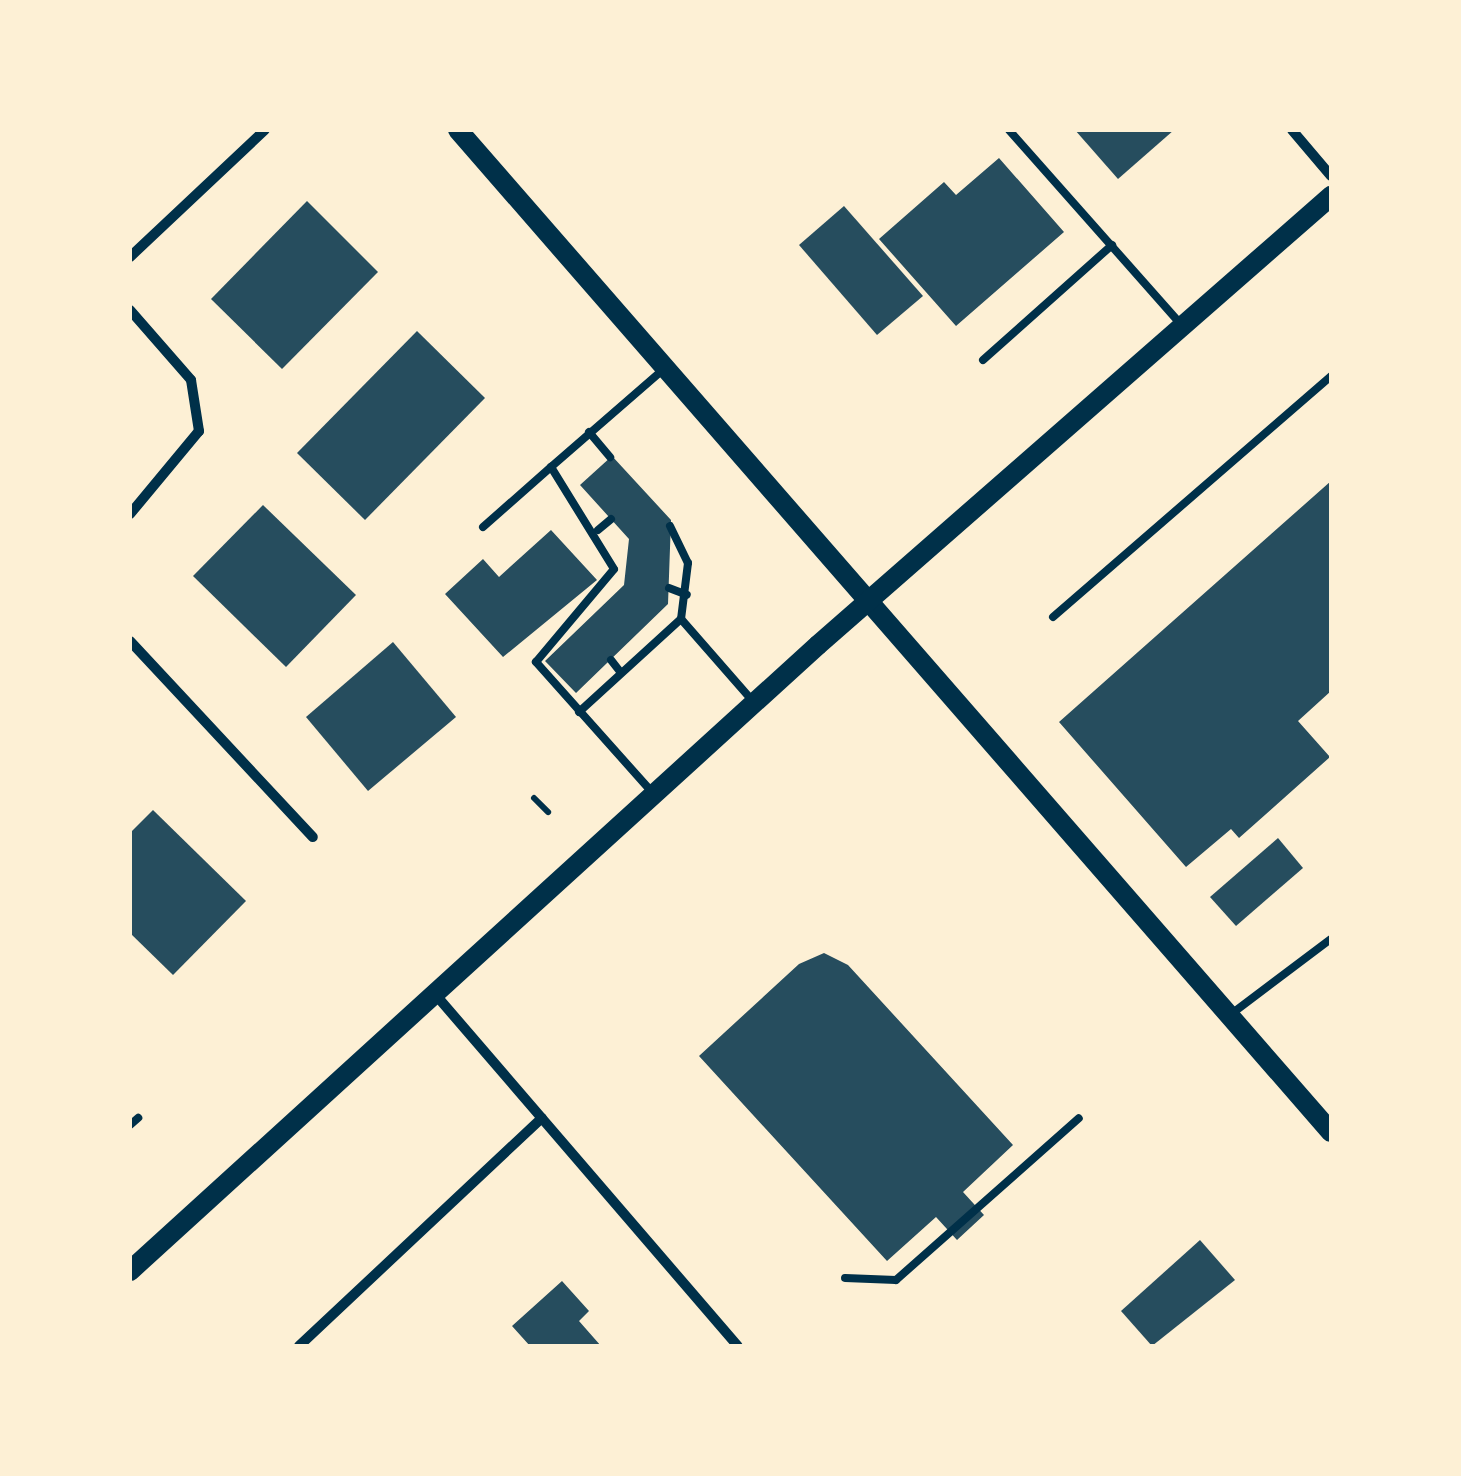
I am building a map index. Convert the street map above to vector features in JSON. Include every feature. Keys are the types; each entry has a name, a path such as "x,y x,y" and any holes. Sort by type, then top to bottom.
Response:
{"main road":[{"path":"458,130 1331,1132"},
{"path":"130,1271 754,703 1331,196"}],"street":[{"path":"130,256 265,130"},
{"path":"1292,130 1331,176"},
{"path":"130,310 191,380 198,431 130,514"},
{"path":"130,641 313,837"},
{"path":"434,994 738,1346"},
{"path":"299,1346 542,1118"}],"lane":[{"path":"1009,130 1183,326"},
{"path":"983,360 1112,246"},
{"path":"483,527 664,368"},
{"path":"1053,617 1331,376"},
{"path":"589,432 610,457"},
{"path":"551,467 598,530 614,569"},
{"path":"598,530 611,519"},
{"path":"579,712 681,619 688,563 670,526"},
{"path":"614,569 626,572"},
{"path":"614,569 536,662 654,794"},
{"path":"669,588 686,595"},
{"path":"573,619 580,628"},
{"path":"681,619 754,703"},
{"path":"611,660 621,673"},
{"path":"1230,1015 1331,939"},
{"path":"130,1125 138,1118"},
{"path":"845,1278 896,1280 1080,1118"}],"path":[{"path":"534,798 548,812"}],"building":[{"path":"1075,130 1174,130 1118,179"},
{"path":"999,158 1064,232 956,326 879,239 944,182 956,195"},
{"path":"307,201 378,272 282,369 211,299"},
{"path":"844,206 923,296 877,335 799,245"},
{"path":"417,331 485,398 365,520 297,453"},
{"path":"612,456 671,520 668,604 576,693 545,661 624,585 629,539 580,485"},
{"path":"1331,481 1331,691 1298,721 1330,757 1239,838 1231,829 1186,867 1059,722"},
{"path":"263,505 356,595 286,667 193,576"},
{"path":"551,530 597,580 503,657 445,594 483,559 499,577"},
{"path":"393,642 456,717 368,791 306,717"},
{"path":"153,810 246,901 173,975 130,933 130,833"},
{"path":"1278,838 1303,868 1236,926 1210,897"},
{"path":"824,953 848,965 1013,1145 963,1192 984,1215 957,1240 936,1217 887,1261 699,1056 799,964"},
{"path":"1200,1240 1235,1280 1152,1346 1121,1311"},
{"path":"562,1281 589,1311 579,1321 601,1346 530,1346 512,1326"}]}
